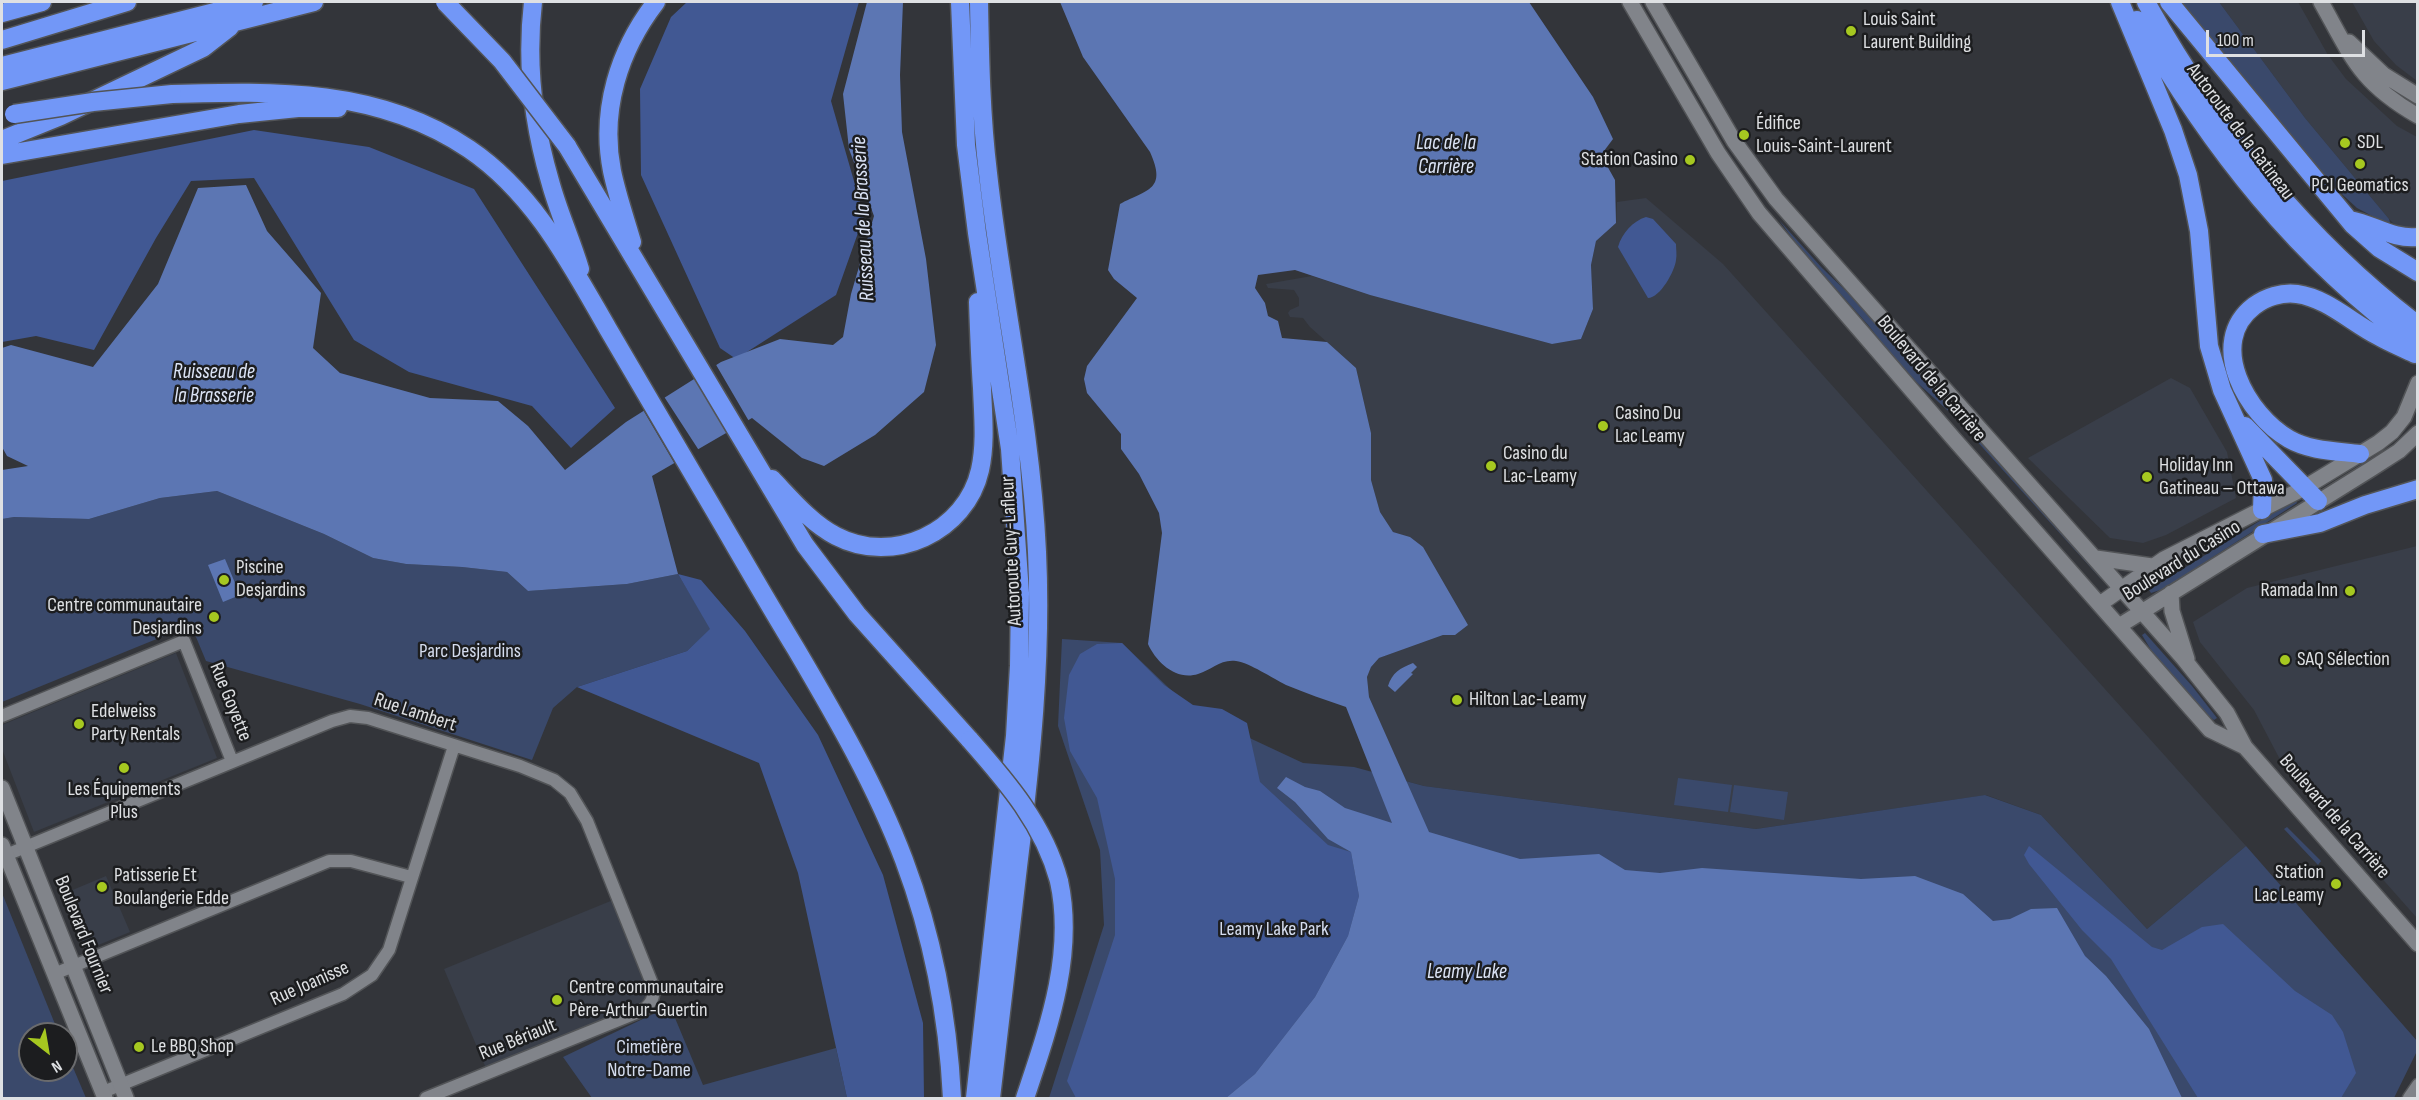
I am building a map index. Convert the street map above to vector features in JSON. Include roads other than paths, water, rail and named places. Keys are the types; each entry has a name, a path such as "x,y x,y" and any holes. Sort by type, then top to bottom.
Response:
{"highway":[{"path":"2,13 42,2"},
{"path":"2,38 127,2"},
{"path":"2,66 254,2"},
{"path":"2,81 314,2"},
{"path":"445,2 514,75 567,146 805,545 843,596 1006,781 1034,820 1047,845 1059,881 1065,923 1062,957 1046,1032 1025,1098"},
{"path":"533,2 531,64 536,123 551,186 588,295"},
{"path":"639,267 612,173 609,118 622,60 640,25 656,2"},
{"name":"Autoroute Guy-Lafleur","path":"960,2 963,108 973,207 1010,450 1020,608 1015,736 975,1098"},
{"name":"Autoroute Guy-Lafleur","path":"979,2 981,83 988,171 1028,446 1038,597 1037,672 1031,754 991,1098"},
{"path":"2120,2 2173,130 2188,175 2199,231 2209,346 2219,380 2263,480 2262,510"},
{"name":"Autoroute de la Gatineau","path":"2126,2 2188,104 2227,160 2259,199 2341,284 2418,346"},
{"name":"Autoroute de la Gatineau","path":"2146,2 2204,98 2269,184 2332,252 2375,291 2418,325"},
{"path":"2169,2 2348,220 2379,248 2418,272"},
{"path":"2,140 61,116 203,48 238,21"},
{"path":"8,115 93,102 172,94 310,94 379,108 414,119 445,134 475,153 499,173 539,217 588,295 838,722 879,801 902,853 937,973 945,1021 952,1098"},
{"path":"2,154 257,111 317,107 379,108"},
{"path":"749,454 812,520 835,536 854,543 880,547 908,544 938,531 959,513 975,486 983,446 973,207"},
{"path":"2348,220 2366,223 2394,235 2418,237"},
{"path":"2360,454 2315,449 2297,443 2275,429 2261,416 2245,393 2234,363 2232,342 2240,321 2250,309 2268,298 2281,294 2300,294 2320,302 2377,336 2418,355"},
{"path":"2234,413 2318,501"},
{"path":"2263,534 2320,523 2364,505 2418,489"}],"main road":[{"name":"Boulevard de la Carrière","path":"1630,2 1718,153 1759,213 2210,730 2245,747"},
{"name":"Boulevard de la Carrière","path":"1653,2 1734,141 1776,200 2141,610 2227,713 2245,747 2417,944"},
{"path":"2320,2 2342,43 2368,80 2388,98 2418,116"},
{"path":"2328,16 2349,42 2377,69 2418,96"},
{"name":"Boulevard du Casino","path":"2100,604 2152,566 2194,542 2304,488 2382,440 2398,425 2411,404 2418,383"},
{"name":"Boulevard du Casino","path":"2119,626 2141,610 2399,451 2418,433"},
{"path":"2096,558 2152,566"},
{"path":"2171,593 2172,611 2189,666"},
{"name":"Boulevard Fournier","path":"2,788 123,1092"},
{"name":"Boulevard Fournier","path":"4,850 104,1095"}],"street":[{"name":"Rue Goyette","path":"2,716 184,641 232,761"},
{"name":"Rue Lambert","path":"4,850 24,847 332,721 350,716 369,718 543,775 561,785 577,802 587,821 653,986 653,999"},
{"name":"Rue Joanisse","path":"104,1095 123,1092 344,994 364,982 379,968 389,950 454,746"},
{"path":"54,974 329,861 351,861 411,877"},
{"name":"Rue Bériault","path":"426,1098 641,1011 651,1004 653,999"},
{"path":"2409,1098 2418,1085"}],"water":[{"name":"Ruisseau de la Brasserie","path":"867,2 903,2 900,75 902,132 926,259 936,345 924,392 875,435 824,466 802,458 752,418 652,476 678,574 627,584 528,591 507,572 406,564 373,558 324,534 217,491 160,498 89,519 14,517 2,519 2,470 28,466 7,456 2,447 2,348 11,345 93,367 158,284 198,188 246,185 267,231 321,293 313,348 340,373 430,398 498,401 528,426 565,470 626,422 721,362 780,339 833,345 843,337 851,294 874,216 849,149 843,94"},
{"path":"1060,2 1529,2 1593,97 1613,139 1601,155 1615,180 1616,223 1596,241 1591,265 1593,309 1581,339 1552,344 1370,295 1295,270 1258,275 1255,288 1265,303 1268,316 1278,321 1282,338 1327,342 1356,368 1371,433 1371,480 1380,512 1393,532 1410,537 1423,547 1468,625 1455,635 1443,635 1379,658 1371,667 1367,677 1369,697 1429,832 1520,859 1599,854 1625,870 1660,873 1702,868 1861,879 1915,876 1963,894 1993,921 2010,919 2031,909 2057,908 2085,956 2106,976 2149,1029 2182,1098 1226,1098 1255,1074 1315,997 1348,936 1359,896 1351,852 1328,839 1295,802 1277,788 1286,777 1305,787 1320,791 1345,808 1392,823 1346,707 1286,685 1242,662 1230,661 1198,674 1182,675 1162,663 1148,644 1162,533 1159,513 1139,474 1121,449 1121,434 1087,393 1084,379 1087,366 1137,298 1114,279 1108,270 1120,204 1152,187 1156,174 1155,165 1150,152 1083,57"},
{"name":"Piscine Desjardins","path":"225,559 240,595 223,602 208,565"},
{"path":"1413,663 1417,667 1411,673 1413,674 1395,692 1388,686 1394,674"}],"place":[{"name":"Louis Saint Laurent Building","path":"1851,31"},
{"name":"Édifice Louis-Saint-Laurent","path":"1744,135"},
{"name":"SDL","path":"2345,143"},
{"name":"Station Casino","path":"1690,160"},
{"name":"PCI Geomatics","path":"2360,164"},
{"name":"Casino Du Lac Leamy","path":"1603,426"},
{"name":"Casino du Lac-Leamy","path":"1491,466"},
{"name":"Holiday Inn Gatineau – Ottawa","path":"2147,477"},
{"name":"Piscine Desjardins","path":"224,580"},
{"name":"Ramada Inn","path":"2350,591"},
{"name":"Centre communautaire Desjardins","path":"214,617"},
{"name":"SAQ Sélection","path":"2285,660"},
{"name":"Hilton Lac-Leamy","path":"1457,700"},
{"name":"Edelweiss Party Rentals","path":"79,724"},
{"name":"Les Équipements Plus","path":"124,768"},
{"name":"Station Lac Leamy","path":"2336,884"},
{"name":"Patisserie Et Boulangerie Edde","path":"102,887"},
{"name":"Centre communautaire Père-Arthur-Guertin","path":"557,1000"},
{"name":"Le BBQ Shop","path":"139,1047"}],"water label":[{"name":"Lac de la Carrière","path":"1446,156"},
{"name":"Leamy Lake","path":"1467,973"}],"park label":[{"name":"Parc Desjardins","path":"470,652"},
{"name":"Leamy Lake Park","path":"1274,930"},
{"name":"Cimetière Notre-Dame","path":"649,1060"}]}
